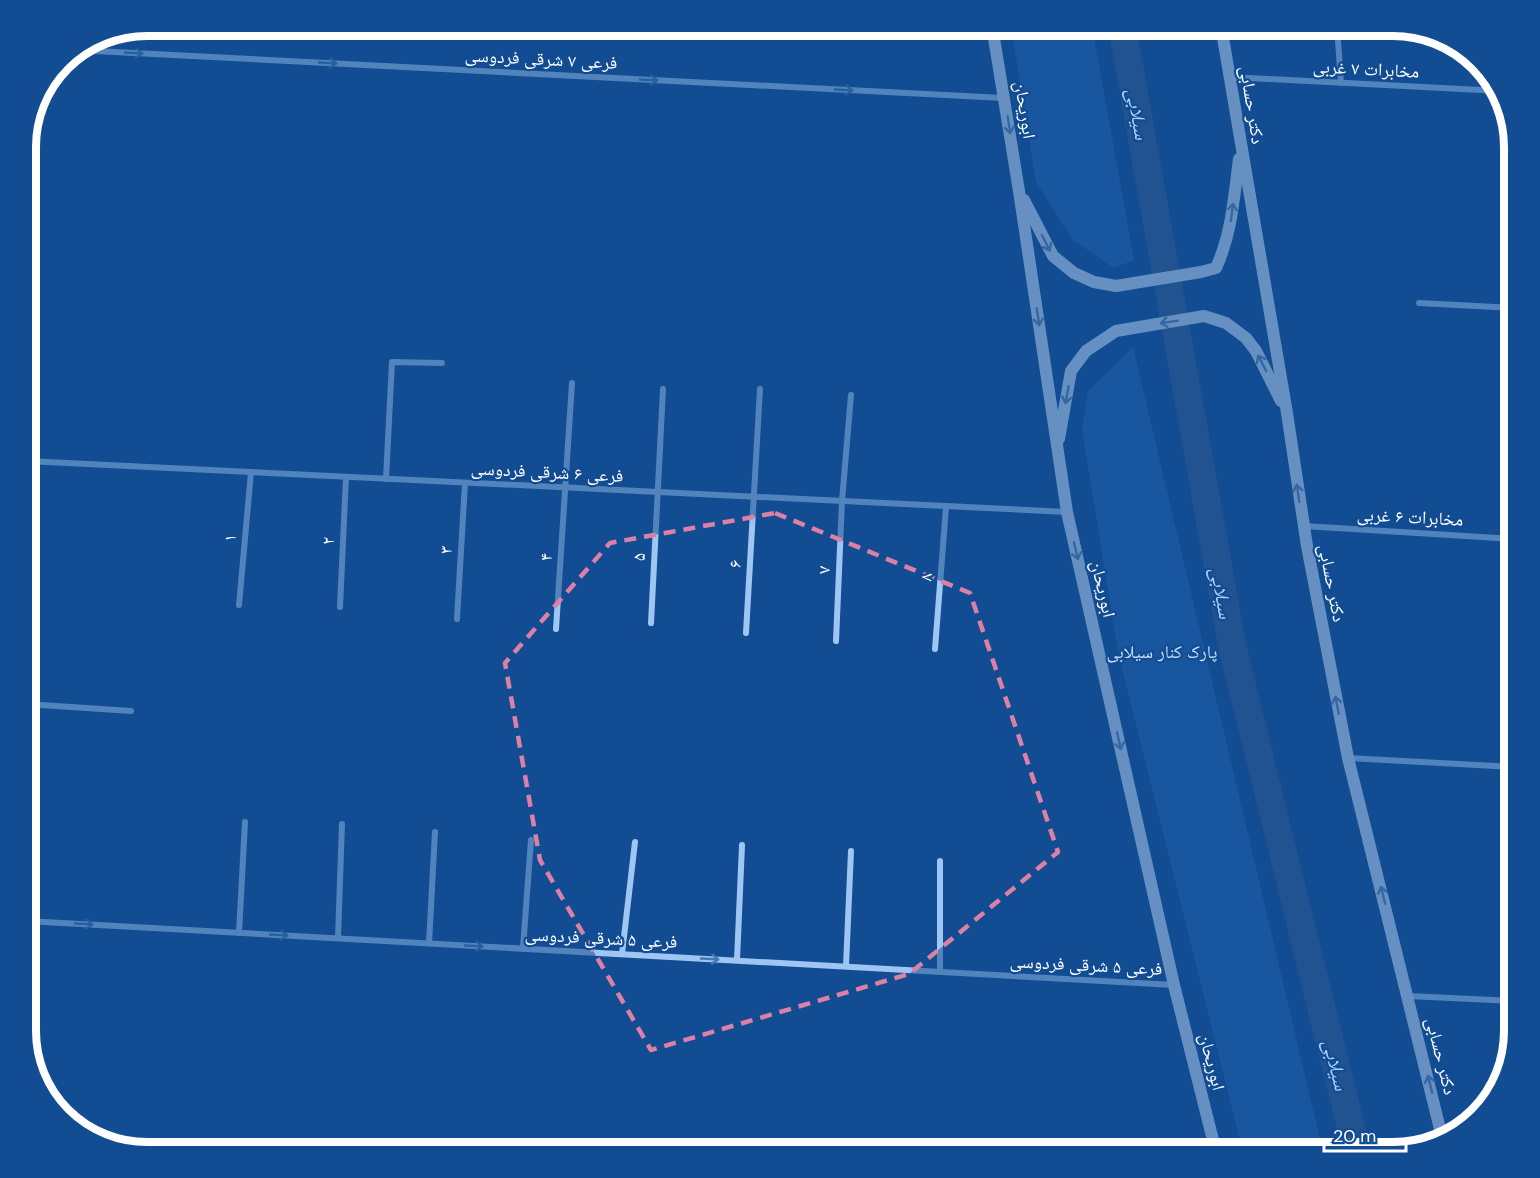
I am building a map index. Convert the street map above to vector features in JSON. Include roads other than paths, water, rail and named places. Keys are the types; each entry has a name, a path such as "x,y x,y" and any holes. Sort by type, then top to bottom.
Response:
{"main road":[{"name":"ابوریحان","path":"994,36 1067,512 1174,985 1213,1142"},
{"name":"دکتر حسابی","path":"1223,36 1287,413 1303,526 1348,758 1441,1131"},
{"path":"1019,191 1053,256 1064,267 1083,278 1116,286 1201,272 1216,268 1224,251 1230,229 1240,146"},
{"path":"1057,450 1071,371 1086,351 1116,331 1204,316 1226,323 1246,338 1256,351 1287,413"}],"street":[{"path":"1338,36 1341,83"},
{"name":"فرعی ۷ شرقی فردوسی","path":"91,51 1004,99"},
{"name":"مخابرات ۷ غربی","path":"1229,77 1489,90"},
{"path":"1419,303 1504,307"},
{"path":"386,479 392,362 442,363"},
{"path":"567,488 572,382"},
{"path":"657,492 663,389"},
{"path":"754,497 760,389"},
{"path":"843,501 851,395"},
{"name":"فرعی ۶ شرقی فردوسی","path":"36,461 1067,512"},
{"name":"۱","path":"239,605 251,472"},
{"name":"۲","path":"340,607 346,477"},
{"name":"۳","path":"457,619 465,483"},
{"name":"۴","path":"556,629 567,488"},
{"name":"۵","path":"651,623 657,492"},
{"name":"۶","path":"746,633 754,497"},
{"name":"۷","path":"836,641 843,501"},
{"name":"۸","path":"935,649 946,507"},
{"name":"مخابرات ۶ غربی","path":"1303,526 1504,537"},
{"path":"36,705 131,711"},
{"path":"1348,758 1504,766"},
{"path":"239,933 245,822"},
{"path":"338,938 342,824"},
{"path":"429,943 435,832"},
{"path":"523,948 531,840"},
{"path":"622,954 635,842"},
{"path":"737,960 742,845"},
{"path":"846,966 851,851"},
{"path":"940,861 940,971"},
{"name":"فرعی ۵ شرقی فردوسی","path":"36,922 1174,985"},
{"path":"1408,996 1504,1000"}],"waterway":[{"name":"سیلابی","path":"1124,36 1233,650 1355,1142"}],"park label":[{"name":"پارک کنار سیلابی","path":"1162,652"}]}
